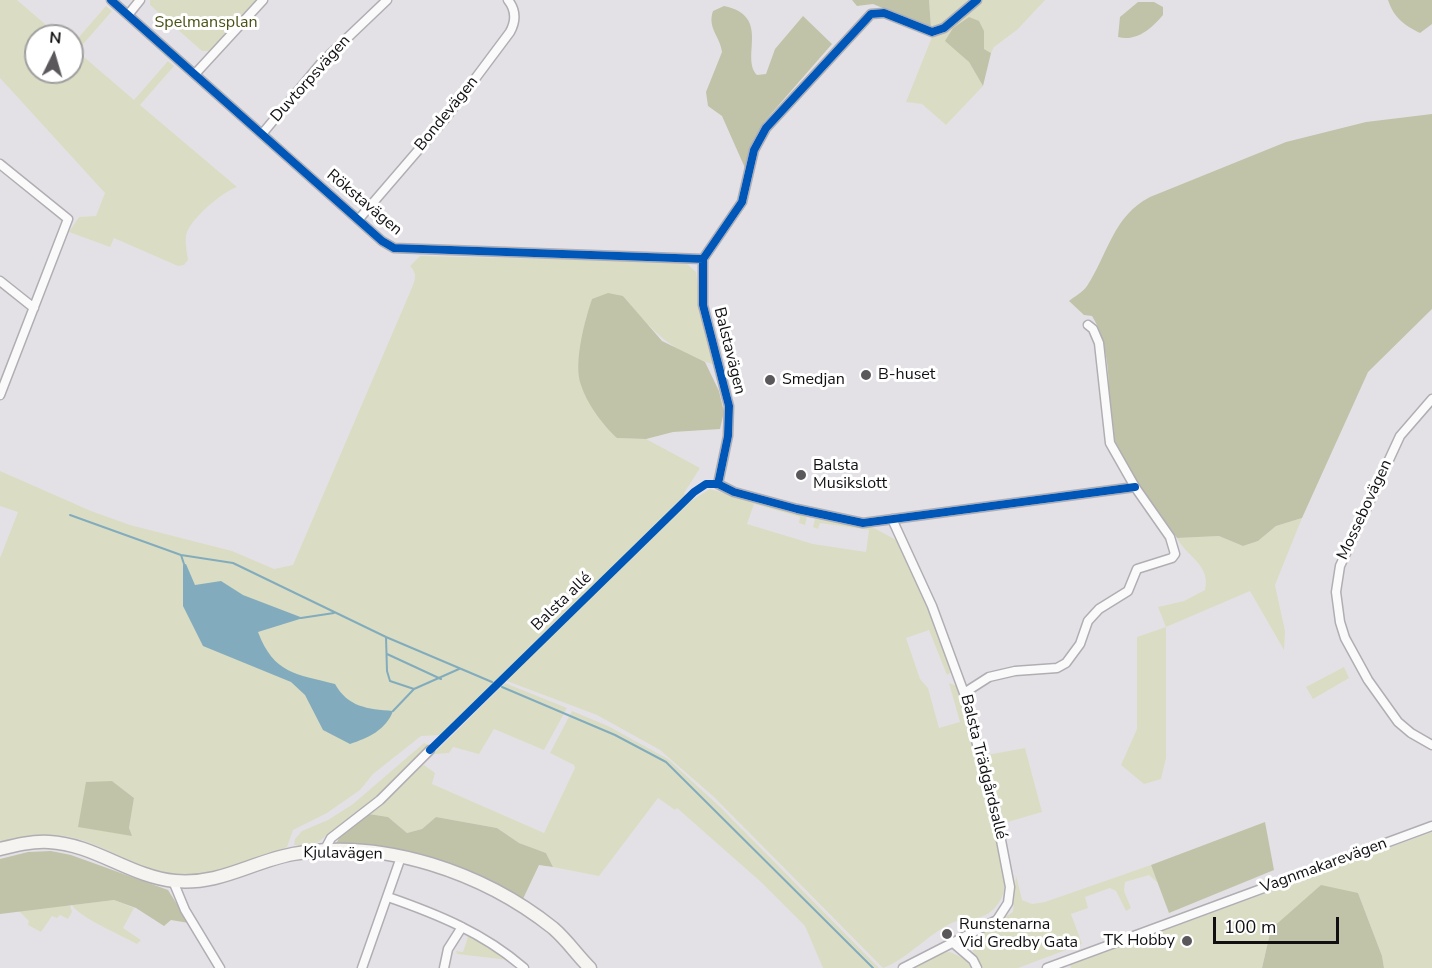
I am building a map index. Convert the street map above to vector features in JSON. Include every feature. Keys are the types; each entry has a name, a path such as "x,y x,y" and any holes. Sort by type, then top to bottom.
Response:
{"street":[{"name":"Rökstavägen","path":"111,0 382,241 402,249 702,259"},
{"path":"128,15 140,0"},
{"path":"195,74 263,0"},
{"name":"Duvtorpsvägen","path":"262,134 322,62 387,0"},
{"name":"Bondevägen","path":"359,219 445,119 510,32 515,17 508,0"},
{"path":"702,259 742,202 754,150 766,128 865,19 871,14 884,13 932,32 944,28 977,0"},
{"path":"0,164 68,219 34,308 3,379 0,394"},
{"name":"Balstavägen","path":"702,259 703,305 729,406 728,436 718,484 734,492 851,522 1089,495 1135,487"},
{"path":"0,281 34,308"},
{"path":"964,693 988,677 1015,670 1057,668 1066,663 1080,645 1088,621 1099,609 1128,591 1137,569 1172,558 1175,554 1174,543 1135,487 1110,443 1099,343 1093,328 1088,325"},
{"name":"Mossebovägen","path":"1432,399 1400,436 1340,566 1336,592 1339,615 1346,638 1368,680 1398,722 1411,734 1432,745"},
{"name":"Balsta Trädgårdsallé","path":"892,519 932,606 964,693 1003,847 1010,887 1008,903 997,920 951,941 903,968"},
{"path":"324,851 331,838 380,800 430,750"},
{"name":"Vagnmakarevägen","path":"1047,968 1432,826"},
{"name":"Kjulavägen","path":"0,849 28,843 52,842 90,851 130,868 173,881 210,880 279,857 324,851 401,857 445,870 506,897 555,930 590,968"},
{"path":"362,968 401,857"},
{"path":"173,881 185,910 220,968"},
{"path":"388,897 462,927 492,943 524,968"},
{"path":"444,968 448,949 462,927"},
{"path":"951,941 977,968"}],"green space":[{"path":"0,0 17,0 45,24 24,24 24,84 84,84 84,57 134,100 168,61 174,66 140,105 237,187 223,194 191,226 186,238 188,260 184,265 178,266 114,238 110,247 69,232 79,217 96,216 105,193 0,78"},
{"name":"Spelmansplan","path":"150,0 258,0 211,51 202,51 150,5"},
{"path":"852,0 929,0 931,28 873,4 857,6"},
{"path":"929,0 968,1 936,28 931,28"},
{"path":"979,0 1045,0 1018,29 994,47 991,53 984,49 984,31 959,52 969,62 983,86 946,125 922,104 906,102 932,37"},
{"path":"1388,0 1432,0 1432,24 1420,33 1414,30 1397,16"},
{"path":"1138,2 1154,2 1163,7 1163,15 1154,25 1138,36 1118,37 1120,17"},
{"path":"106,6 112,11 84,43 84,31"},
{"path":"724,6 739,11 747,18 751,27 751,58 757,75 766,74 775,49 803,16 832,44 764,122 754,139 745,168 722,116 708,106 706,92 722,52 713,27 713,11"},
{"path":"969,17 979,21 984,31 984,49 991,53 983,86 969,62 945,41 953,28"},
{"path":"1432,114 1432,309 1368,372 1302,518 1276,526 1258,541 1243,546 1219,536 1177,538 1139,485 1115,442 1110,424 1107,365 1101,334 1092,316 1084,315 1069,301 1087,286 1119,225 1128,214 1150,197 1286,142 1366,122"},
{"path":"420,256 685,262 696,272 704,325 717,365 688,355 664,339 623,296 592,299 586,318 580,354 617,438 646,439 700,468 684,493 689,502 710,489 807,517 805,525 799,523 800,517 754,504 747,524 813,544 866,552 869,530 820,523 818,529 813,527 815,519 874,528 898,541 926,601 952,672 947,675 929,630 906,638 920,679 928,688 939,728 960,722 949,683 957,686 1003,864 1004,890 1001,899 993,909 984,916 948,925 883,968 714,797 660,750 597,715 499,678 440,735 421,736 373,774 360,790 327,813 293,830 287,847 235,867 195,875 164,872 83,840 66,836 37,836 0,844 0,558 18,512 0,506 0,471 91,511 130,525 232,551 274,569 293,565 415,280 415,274 410,266","holes":["112,781 134,798 129,828"]},
{"path":"608,293 623,296 662,341 705,362 719,391 724,412 720,429 673,432 646,439 617,438 601,421 591,407 581,385 578,366 583,329 592,299"},
{"path":"1302,518 1275,585 1285,631 1284,650 1250,591 1166,627 1158,607 1184,601 1205,590 1205,574 1177,538 1219,536 1243,546 1258,541 1276,526"},
{"path":"1166,627 1166,758 1161,779 1144,784 1121,765 1137,729 1137,637"},
{"path":"1344,667 1349,678 1313,699 1306,687"},
{"path":"505,683 567,708 544,750 494,729 479,754 453,747 449,753 433,754"},
{"path":"572,711 608,726 668,759 720,807 879,968 823,968 805,926 761,882 677,808 675,810 658,798 599,876 553,867 546,853 519,843 497,828 436,817 422,829 407,833 388,817 369,814 419,767 424,765 435,773 432,784 544,833 575,768 574,765 550,753"},
{"path":"424,743 429,745 427,749 376,798 313,846 294,845 295,839 302,831 328,820 353,804"},
{"path":"1025,748 1042,812 1004,823 987,755"},
{"path":"112,781 134,798 129,828 132,836 78,827 86,782"},
{"path":"369,814 388,817 407,833 422,829 436,817 497,828 519,843 546,853 553,867 539,865 522,901 509,891 479,875 446,862 389,850 336,844 339,838"},
{"path":"1265,822 1274,870 1169,913 1151,865"},
{"path":"1432,832 1432,968 1384,968 1382,956 1358,893 1271,929 1262,968 1071,968 1070,965"},
{"path":"51,851 71,855 168,890 189,923 171,920 164,926 136,908 114,900 0,914 0,859 28,852"},
{"path":"1151,865 1158,883 1149,875 1125,882 1124,891 1131,908 1126,911 1116,891 1110,888 1085,897 1088,908 1071,914 1082,944 1018,968 983,968 974,953 971,945 972,936 1013,912 1016,875 1022,900 1032,904 1045,902"},
{"path":"1321,885 1358,893 1382,956 1384,968 1262,968 1271,929"},
{"path":"114,900 134,908 123,928 141,940 137,944 92,921 72,905"},
{"path":"70,905 72,912 68,919 60,915 57,918 52,916 41,932 28,925 29,921 19,911"},
{"path":"469,934 477,938 477,942 480,940 509,960 457,954 456,951 463,952"},
{"path":"950,952 965,959 971,968 910,968 937,953"}],"water":[{"path":"186,564 195,585 221,581 243,595 303,618 258,632 271,656 288,670 335,684 340,692 352,702 375,709 393,711 390,718 370,736 350,744 323,730 305,695 291,682 203,646 183,606 183,565"}],"waterway":[{"path":"70,515 181,555 233,563 386,637 492,682"},
{"path":"181,555 185,567"},
{"path":"301,618 334,613"},
{"path":"386,637 387,671 390,681 414,689 459,669"},
{"path":"387,654 441,679"},
{"path":"502,687 615,735 666,762 873,968"},
{"path":"393,711 414,689"}],"cycle path":[{"path":"111,0 382,241 394,248 703,259"},
{"path":"977,0 944,28 932,32 884,13 871,14 766,128 754,150 742,202 703,259 703,305 729,406 728,436 718,484 734,492 797,509 863,523 1135,487"},
{"name":"Balsta allé","path":"430,750 694,492 706,484 718,484"}],"place":[{"name":"B-huset","path":"866,375"},
{"name":"Smedjan","path":"770,380"},
{"name":"Balsta Musikslott","path":"801,475"},
{"name":"Runstenarna Vid Gredby Gata","path":"947,934"},
{"name":"TK Hobby","path":"1187,941"}]}
